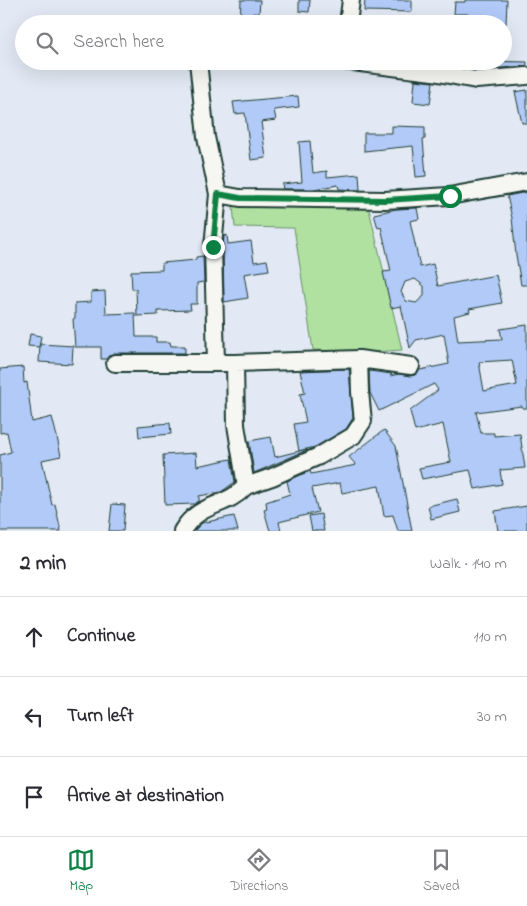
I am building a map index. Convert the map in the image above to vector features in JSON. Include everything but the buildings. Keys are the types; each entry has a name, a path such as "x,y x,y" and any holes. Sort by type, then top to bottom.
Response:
{"street":[{"path":"349,15 351,0"},
{"path":"199,70 206,137 218,194 213,247 216,363"},
{"path":"417,70 476,80 527,76"},
{"path":"218,194 240,198 385,200 450,196 527,182"},
{"path":"114,363 235,363 359,359 411,366"},
{"path":"182,531 192,517 200,511 237,496 246,486 272,477 319,456 353,436 363,421 359,359"},
{"path":"235,363 236,425 246,486"}],"green space":[{"path":"233,206 369,209 402,350 374,352 313,350 294,228 235,227"}],"route":[{"path":"213,247 218,194 240,198 385,200 450,196"}]}
